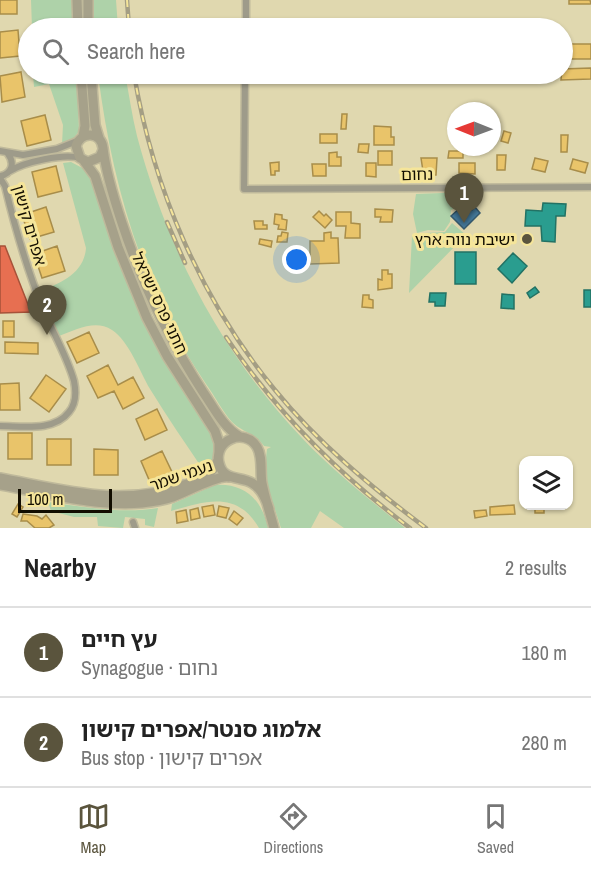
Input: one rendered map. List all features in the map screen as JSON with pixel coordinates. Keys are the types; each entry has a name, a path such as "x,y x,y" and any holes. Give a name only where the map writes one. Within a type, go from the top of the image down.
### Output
{"main road":[{"path":"77,0 78,18"},
{"path":"88,0 88,18"},
{"path":"82,84 85,126 76,151 82,159 96,160 103,150 95,125 92,84"},
{"path":"81,138 92,135 99,138"},
{"name":"חתני פרס ישראל","path":"103,150 104,161 126,234 157,313 177,350 220,418 231,431 240,437"},
{"name":"חתני פרס ישראל","path":"82,159 95,176 118,247 139,300 167,356 215,431 219,443 218,456"},
{"path":"269,509 266,500 256,486 250,482 229,477 224,472 218,456 221,447 229,439 240,437 256,445 259,451 262,484 269,509 274,528"},
{"name":"נעמי שמר","path":"0,478 93,494 142,496 168,491 201,479 215,468 218,456"},
{"path":"241,479 253,474 260,461"},
{"name":"נעמי שמר","path":"0,485 92,501 125,504 170,498 219,477 229,477"}],"street":[{"path":"246,0 246,18"},
{"name":"נחום","path":"245,84 244,189 591,187"},
{"path":"0,151 23,155 57,149 81,138"},
{"path":"8,154 12,160 10,171"},
{"path":"0,177 23,164 68,156 82,159"},
{"name":"אפרים קישון","path":"0,177 5,186 22,251 41,304 71,373 75,395 71,410 56,423 0,426"}],"green space":[{"path":"31,0 73,0 73,18 32,18"},
{"path":"93,0 116,0 117,18 94,18"},
{"path":"34,84 49,84 34,87"},
{"path":"49,84 77,84 79,131 74,138 62,144 63,125"},
{"path":"99,84 127,84 137,136 164,219 200,298 222,335 246,371 302,438 352,485 405,528 344,528 320,511 311,528 281,528 264,476 267,449 271,447 264,446 257,438 232,422 184,349 165,312 134,236 112,156"},
{"path":"71,162 88,171 92,177 107,227 135,301 177,380 212,433 214,454 211,463 204,471 156,399 124,341 112,330 99,325 92,325 59,336 39,292 70,276 81,265 84,257 86,248 63,163"},
{"path":"467,192 467,203 451,210 450,222 444,231 428,230 417,233 413,214 416,194"},
{"path":"452,223 466,235 409,293 412,236 445,232"},
{"path":"215,485 235,487 251,495 261,509 268,528 259,528 241,508 230,503 208,502 171,511 172,504"},
{"path":"48,502 117,510 158,508 154,527 145,525 145,519 125,517 123,528 98,526 97,517 74,517 51,511"}],"building: Homes":[{"path":"0,0 17,0 17,14 0,14"},
{"path":"569,0 590,0 591,4 569,4"},
{"path":"18,30 18,56 0,58 0,32"},
{"path":"573,44 591,44 591,59 573,59"},
{"path":"591,68 591,79 573,80 573,69"},
{"path":"18,73 18,84 23,84 25,97 2,102 0,76"},
{"path":"342,114 347,114 346,129 341,129"},
{"path":"45,115 51,140 27,146 21,121"},
{"path":"374,126 391,127 394,145 374,145"},
{"path":"504,131 511,133 508,143 501,141"},
{"path":"320,134 337,134 337,143 320,143"},
{"path":"561,135 568,135 567,152 561,152"},
{"path":"359,144 369,144 368,153 358,152"},
{"path":"378,151 392,151 392,165 378,165"},
{"path":"337,152 337,157 341,157 341,166 329,166 329,153"},
{"path":"506,155 505,170 497,170 497,156"},
{"path":"448,156 463,156 463,158 448,158"},
{"path":"421,158 437,158 436,175 426,175 427,171 423,171"},
{"path":"535,158 548,161 545,172 532,169"},
{"path":"573,159 588,163 585,173 570,169"},
{"path":"279,162 279,171 271,175 270,163"},
{"path":"366,163 376,163 376,177 366,176"},
{"path":"459,163 475,163 475,174 459,173"},
{"path":"312,164 326,164 326,176 313,176"},
{"path":"56,166 62,191 38,197 32,172"},
{"path":"46,207 54,232 30,239 22,215"},
{"path":"375,209 393,210 392,222 380,222 381,217 375,217"},
{"path":"319,211 332,220 325,228 313,217"},
{"path":"336,212 351,212 351,223 360,224 360,238 345,238 346,226 336,226"},
{"path":"275,214 282,215 282,219 287,220 286,230 278,229 279,225 274,224"},
{"path":"254,221 263,221 267,229 255,229"},
{"path":"282,232 288,233 287,242 277,242 278,236 281,236"},
{"path":"331,232 331,238 338,238 339,263 310,264 310,241 324,241 324,233"},
{"path":"260,239 272,241 271,247 259,244"},
{"path":"57,246 65,271 42,278 34,254"},
{"path":"382,270 388,270 388,274 392,274 392,288 378,290 378,279 382,280"},
{"path":"363,295 369,295 369,299 373,300 373,308 362,307"},
{"path":"3,321 14,321 14,337 3,337"},
{"path":"89,332 99,353 77,363 67,342"},
{"path":"5,342 38,343 38,354 5,353"},
{"path":"108,365 118,385 133,377 144,398 123,409 114,391 98,398 87,376"},
{"path":"46,375 66,389 49,412 30,398"},
{"path":"19,383 20,410 0,410 0,384"},
{"path":"157,409 167,430 145,440 136,419"},
{"path":"8,433 32,433 32,459 8,459"},
{"path":"47,439 71,439 71,465 47,465"},
{"path":"94,449 118,450 118,475 94,475"},
{"path":"162,451 172,472 150,482 141,461"},
{"path":"18,504 23,507 17,517 12,514"},
{"path":"213,505 215,515 204,517 202,507"},
{"path":"514,505 515,514 490,515 490,507"},
{"path":"219,506 229,508 226,518 217,516"},
{"path":"198,508 200,518 191,520 190,510"},
{"path":"186,510 188,521 177,523 176,512"},
{"path":"486,510 487,516 475,518 474,511"},
{"path":"535,510 544,510 544,513 535,513"},
{"path":"234,511 243,518 237,525 229,519"},
{"path":"23,514 42,519 46,515 54,525 49,528 35,528 27,521 21,521"}],"building: Shops":[{"path":"0,246 5,246 31,312 0,313"}],"building: Schools":[{"path":"543,203 566,204 565,216 556,216 555,242 542,241 541,226 525,226 526,210 542,211"},
{"path":"455,252 476,252 476,284 455,284"},
{"path":"513,253 527,266 512,283 498,269"},
{"path":"535,287 539,292 530,298 527,293"},
{"path":"584,290 591,290 591,307 584,307"},
{"path":"430,293 446,293 445,306 435,306 435,302 429,302"},
{"path":"502,294 514,295 514,309 501,308"}],"building: Public":[{"path":"469,207 472,210 475,207 480,213 464,229 451,216 460,208 465,212"}],"railway":[{"path":"127,0 128,18"},
{"path":"136,84 142,117 167,200 203,281 224,319 275,390 309,428 365,480 426,528"},
{"path":"167,222 185,263"},
{"path":"226,337 266,391 309,440 357,485 410,528"}],"place":[{"name":"עץ חיים","path":"464,223"},
{"name":"ישיבת נווה ארץ","path":"527,239"},
{"name":"אלמוג סנטר/אפרים קישון","path":"47,335"}]}
